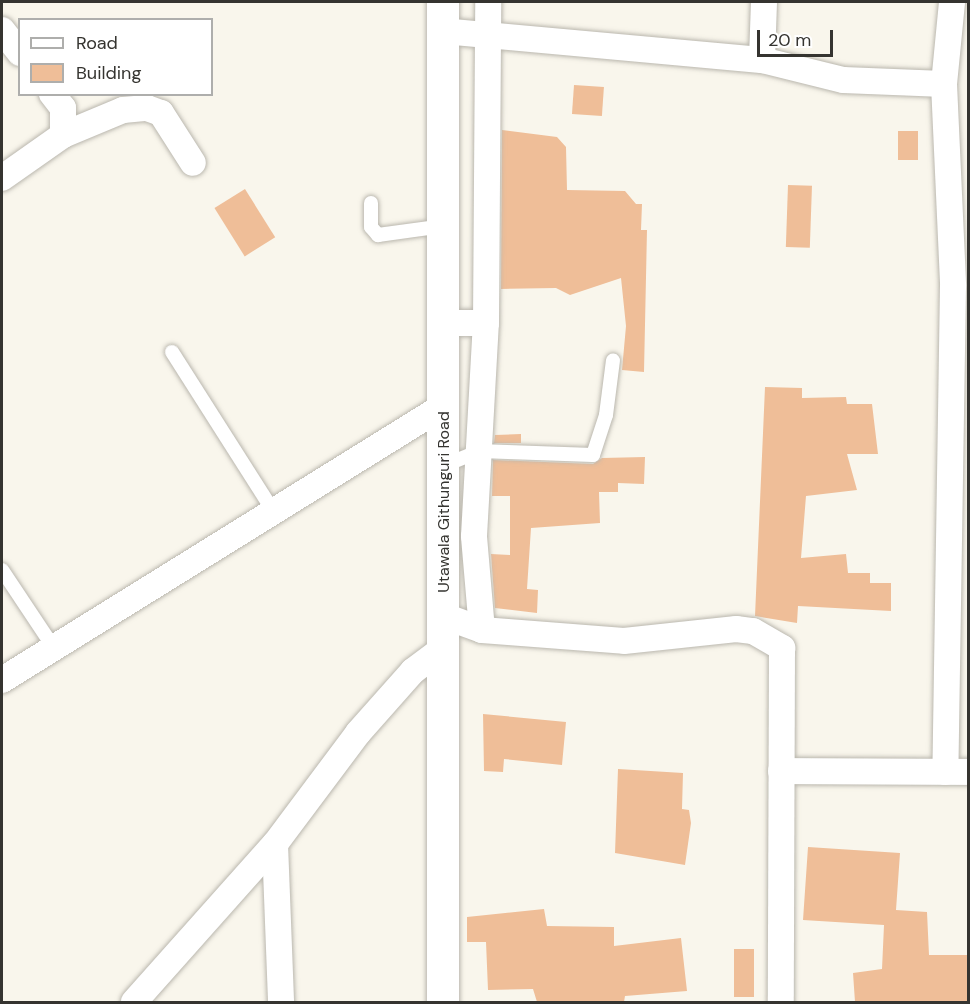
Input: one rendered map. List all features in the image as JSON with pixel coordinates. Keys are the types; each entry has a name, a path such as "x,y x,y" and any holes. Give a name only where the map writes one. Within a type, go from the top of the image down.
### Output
{"street":[{"path":"482,630 459,535 479,451 486,323 490,33 488,2"},
{"path":"762,60 764,2"},
{"path":"781,771 957,772 953,286 944,84 952,2"},
{"path":"443,16 490,33 762,60 843,81 944,84"},
{"name":"Utawala Githunguri Road","path":"443,16 445,465 459,535 444,616 443,1002"},
{"path":"2,30 18,50"},
{"path":"54,96 63,108 63,135"},
{"path":"2,178 63,135 123,110 147,108 161,113 193,163"},
{"path":"444,323 486,323"},
{"path":"2,680 445,405"},
{"path":"444,616 482,630 624,641 753,631 782,648 781,1002"},
{"path":"134,1002 275,844 358,733 413,670 444,648"},
{"path":"275,844 281,1002"}],"lane":[{"path":"371,203 371,227 378,235 444,226"},
{"path":"172,352 274,512"},
{"path":"445,465 479,451 593,455 606,415 613,360"},
{"path":"2,570 54,648"}],"building":[{"path":"574,85 604,87 602,116 572,114"},
{"path":"502,130 557,137 566,147 567,190 625,191 636,204 642,204 641,230 647,230 644,372 622,370 626,326 621,278 570,295 556,288 501,289"},
{"path":"898,131 918,131 918,160 898,160"},
{"path":"788,185 812,186 810,248 786,247"},
{"path":"245,189 275,237 245,256 214,208"},
{"path":"765,387 802,388 802,398 846,397 847,404 872,404 878,454 847,454 857,490 806,496 801,558 846,554 848,573 870,573 870,583 891,583 891,611 798,606 797,623 755,616"},
{"path":"521,434 521,443 494,443 495,435"},
{"path":"645,457 644,484 618,483 618,492 599,492 600,523 531,528 527,589 538,590 537,613 495,608 491,554 510,555 510,496 492,496 493,460 593,464 602,458"},
{"path":"483,714 566,722 562,765 504,759 503,772 484,771"},
{"path":"618,769 683,773 682,809 689,810 691,823 685,865 615,853"},
{"path":"808,847 900,853 896,910 927,912 929,955 969,955 969,1002 855,1002 853,973 882,969 884,925 803,920"},
{"path":"544,909 547,926 614,927 614,946 681,938 687,991 625,996 624,1002 537,1002 533,989 488,990 486,942 467,942 467,917"},
{"path":"734,949 754,949 754,997 734,997"}]}
